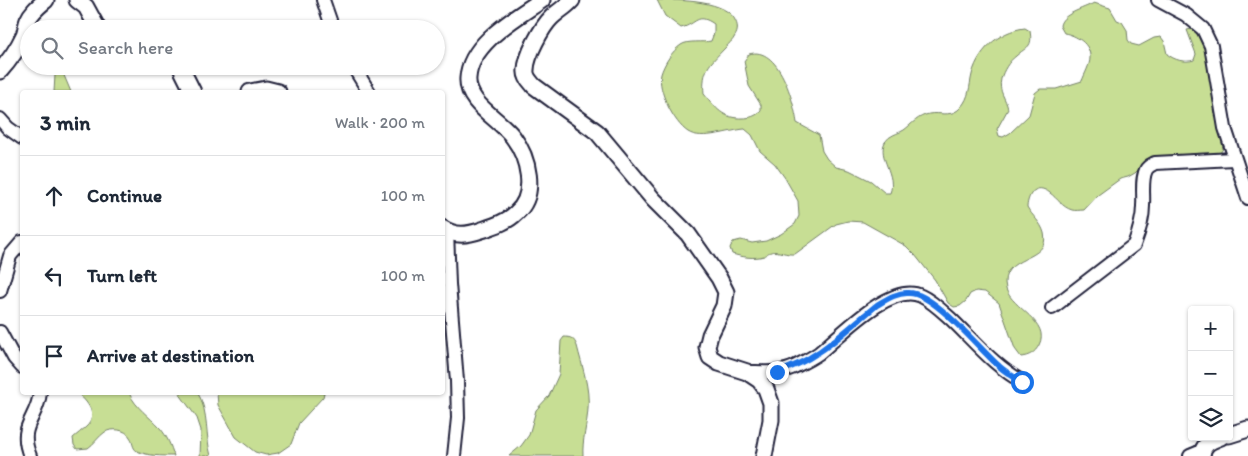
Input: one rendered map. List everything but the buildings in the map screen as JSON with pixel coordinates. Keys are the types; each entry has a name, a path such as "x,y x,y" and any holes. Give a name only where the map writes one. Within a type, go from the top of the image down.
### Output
{"main road":[{"path":"28,20 36,8 46,0"},
{"path":"77,0 86,7 93,20"},
{"path":"445,230 454,234 468,235 506,221 517,213 524,203 529,189 528,170 522,151 513,137 475,99 469,88 468,77 472,62 480,48 491,36 542,0"},
{"path":"572,0 550,19 543,28 530,55 526,70 527,78 534,86 597,132 653,199 688,234 719,278 726,292 724,306 710,335 707,347 710,357 724,366 747,372 759,380 766,389 771,404 771,420 764,456"},
{"path":"0,71 20,44"},
{"path":"184,75 192,90"},
{"path":"1233,434 1248,429"},
{"path":"1198,454 1206,443 1211,441"}],"street":[{"path":"323,0 330,20"},
{"path":"1158,0 1186,15 1203,29 1211,46 1225,128 1248,198"},
{"path":"359,75 368,90"},
{"path":"0,119 20,137"},
{"path":"1052,308 1134,245 1140,230 1144,178 1146,170 1150,165 1155,163 1234,159"},
{"path":"445,230 457,381 458,418 454,456"},
{"path":"0,291 10,256 20,244"},
{"path":"747,372 777,372 794,367 817,354 877,305 893,296 910,293 920,295 939,308 999,366 1022,382"},
{"path":"0,332 14,358 20,365"},
{"path":"30,456 25,435 39,395"}],"green space":[{"path":"657,0 690,1 714,5 724,9 736,22 737,31 734,38 711,63 704,79 704,94 720,112 730,117 748,118 761,111 761,105 749,86 744,61 749,54 760,54 769,58 777,66 783,77 797,123 819,135 822,151 827,159 836,167 849,170 871,181 885,193 890,193 891,180 883,154 885,142 922,116 951,113 958,110 968,96 978,60 997,38 1006,33 1025,28 1030,31 1031,41 1028,46 1013,58 1002,76 1001,91 1008,109 997,129 999,136 1003,137 1010,133 1029,115 1035,93 1040,89 1056,89 1082,81 1090,61 1088,48 1078,38 1064,33 1060,26 1061,22 1068,15 1094,3 1110,8 1117,20 1122,22 1127,30 1128,40 1131,44 1139,46 1154,38 1161,37 1167,54 1180,60 1194,60 1196,54 1187,30 1192,29 1204,46 1207,56 1213,101 1223,149 1219,154 1145,163 1135,173 1120,179 1098,195 1084,210 1068,209 1045,190 1037,189 1031,194 1027,207 1043,229 1044,243 1033,255 1009,270 1005,278 1006,289 1010,296 1040,329 1041,337 1036,350 1029,355 1021,357 1015,349 999,303 985,292 976,291 970,294 960,306 954,307 948,303 935,280 906,246 863,222 848,221 836,224 795,254 774,252 760,257 744,257 732,254 730,248 733,242 741,240 752,243 766,241 781,234 795,224 799,216 798,201 775,164 760,151 752,135 745,129 708,135 694,134 683,128 672,114 664,97 660,81 662,70 672,54 681,45 711,41 714,33 714,24 700,19 681,28 665,16"},
{"path":"55,75 64,75 70,90 54,90"},
{"path":"564,337 574,340 577,346 587,385 588,409 583,456 509,456 521,446 529,435 536,410 549,396 559,374 561,341"},
{"path":"79,395 130,395 139,408 162,431 174,456 141,453 134,448 128,434 115,430 105,432 88,448 77,449 73,438 90,422 92,413"},
{"path":"180,395 199,395 204,408 211,456 200,456 201,430 197,418"},
{"path":"217,395 324,395 299,423 291,444 278,453 266,455 255,452 236,437 218,405"}],"route":[{"path":"777,372 794,367 817,354 888,298 898,294 910,293 920,295 939,308 999,366 1022,382"}]}
